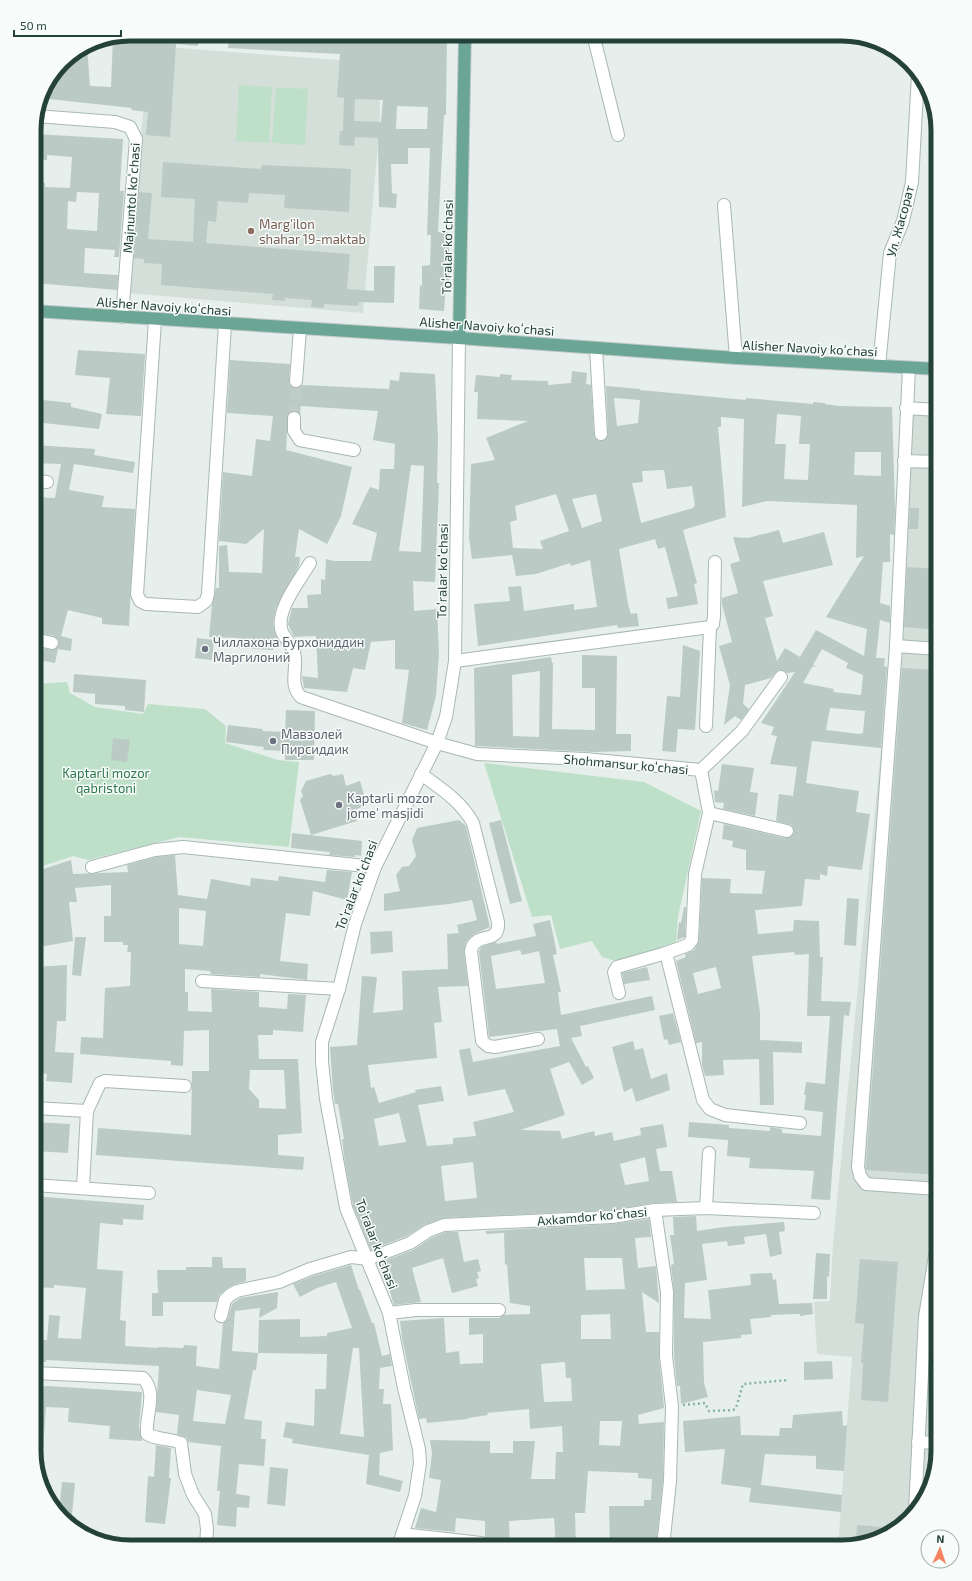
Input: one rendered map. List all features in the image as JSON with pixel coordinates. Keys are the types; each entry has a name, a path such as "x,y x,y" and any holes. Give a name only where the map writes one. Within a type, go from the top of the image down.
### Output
{"main road":[{"name":"Toʻralar koʻchasi","path":"459,338 465,41"},
{"name":"Alisher Navoiy koʻchasi","path":"41,311 155,320 459,338 736,358 931,369"}],"street":[{"path":"595,41 618,135"},
{"name":"Ул. Жасорат","path":"880,366 890,253 903,221 912,182 918,84"},
{"name":"Majnuntol koʻchasi","path":"42,116 115,122 130,128 136,139 122,317"},
{"path":"724,205 736,358"},
{"path":"155,320 137,594 140,601 146,604 176,606 198,607 206,601 208,594 226,324"},
{"path":"296,381 300,329"},
{"name":"Toʻralar koʻchasi","path":"400,1540 415,1496 419,1456 389,1313 346,1208 322,1062 322,1042 339,989 355,924 375,867 437,743 446,717 455,660 459,338"},
{"path":"596,348 601,434"},
{"path":"909,368 896,646 858,1167 860,1176 866,1184 931,1189"},
{"path":"906,408 931,410"},
{"path":"294,418 294,431 300,440 354,450"},
{"path":"904,461 931,462"},
{"path":"41,482 47,482"},
{"path":"706,726 710,627 713,624 714,616 715,562"},
{"name":"Shohmansur koʻchasi","path":"310,563 284,605 281,619 282,633 289,641 294,653 294,686 298,695 306,700 437,743 477,754 585,759 700,770 709,814 695,874 692,940 688,945 666,953"},
{"path":"455,660 710,627"},
{"path":"41,641 52,643"},
{"path":"896,646 931,648"},
{"path":"700,770 742,731 781,677"},
{"path":"421,774 452,797 467,811 473,823 498,922 498,931 494,935 476,940 471,951 482,1041 488,1046 495,1047 538,1039"},
{"path":"709,814 787,831"},
{"path":"92,867 155,850 183,847 375,867"},
{"path":"619,992 614,972 617,967 666,953 706,1106 726,1115 800,1123"},
{"path":"202,981 339,989"},
{"path":"83,1188 87,1111 97,1086 105,1081 185,1086"},
{"path":"41,1108 87,1111"},
{"path":"706,1208 709,1153"},
{"path":"41,1185 149,1193"},
{"path":"655,1210 706,1208 814,1213"},
{"name":"Axkamdor koʻchasi","path":"368,1259 410,1243 428,1231 444,1225 612,1217 655,1210 668,1292 666,1356 672,1406 670,1481 664,1540"},
{"path":"221,1316 225,1300 237,1291 279,1282 310,1269 351,1257 368,1259"},
{"path":"916,1500 925,1317 931,1280"},
{"path":"389,1313 416,1310 499,1310"},
{"path":"41,1373 143,1378 149,1384 151,1394 146,1434 152,1437 174,1440 181,1443 185,1474 193,1495 205,1514 208,1529 207,1540"},
{"path":"918,1442 931,1443"},
{"path":"402,1534 455,1540"}],"path":[{"path":"672,1406 704,1402 709,1411 733,1410 736,1408 743,1384 789,1380"}],"shaded area":[{"name":"Marg'ilon shahar 19-maktab","path":"151,46 379,63 380,122 363,313 127,293 137,168"},
{"path":"906,411 931,413 931,1451 928,1474 924,1485 913,1505 901,1518 881,1531 871,1535 854,1539 839,1540 852,1357 817,1354 814,1302 830,1301 833,1243 890,656"}],"green space":[{"path":"239,85 272,87 269,143 236,141"},
{"path":"276,87 308,89 305,145 272,143"},
{"name":"Kaptarli mozor qabristoni","path":"67,682 70,693 95,707 143,714 148,704 205,709 226,726 225,743 278,760 299,762 289,847 179,837 88,860 73,856 41,867 41,684"},
{"path":"484,763 644,782 701,811 678,917 676,942 619,962 602,957 592,941 560,949 551,915 532,917"}],"building":[{"path":"124,41 198,41 198,46 176,44 170,137 146,135 148,112 131,110 132,108 47,99 63,71 71,63 87,52 90,86 111,87 113,43"},
{"path":"228,41 447,41 446,115 444,115 438,232 449,232 449,284 446,284 444,311 419,309 420,285 422,286 422,266 430,265 431,235 427,235 430,148 408,148 408,164 391,164 392,193 397,194 396,208 379,207 378,138 355,137 354,146 339,145 340,131 343,131 344,98 337,97 340,54 228,48","holes":["355,99 383,100 381,122 354,121","397,106 428,107 427,129 396,129"]},
{"path":"41,134 123,139 120,191 124,191 119,257 114,257 115,250 85,248 84,273 118,275 117,290 41,284 41,183 45,183 45,187 70,188 72,157 47,155 47,160 41,160","holes":["77,192 99,193 97,231 67,229 68,201 76,202"]},
{"path":"163,162 261,169 262,165 351,169 349,212 284,208 285,195 249,193 248,203 218,201 216,222 208,221 206,243 350,254 347,289 374,291 374,266 395,266 394,303 359,302 358,306 324,304 324,308 311,307 312,300 285,298 285,301 272,300 273,294 161,285 162,264 144,263 144,259 134,258 139,192 152,193 148,239 193,242 195,199 161,197"},
{"path":"78,350 145,354 141,416 106,414 110,378 75,375"},
{"path":"230,360 290,364 289,384 296,388 302,385 389,389 390,380 399,381 400,372 435,374 438,437 437,483 439,483 435,582 413,581 414,611 437,609 439,653 436,696 427,730 402,723 409,670 395,669 395,640 371,642 365,670 353,668 347,692 304,688 302,676 318,678 316,636 294,637 288,624 292,608 308,608 307,595 321,594 321,579 325,580 326,559 334,561 371,561 377,533 352,524 370,487 379,490 380,469 394,469 395,444 373,440 378,411 300,406 299,413 294,411 288,414 286,450 352,467 341,516 327,544 299,529 295,557 300,557 299,566 276,608 273,623 277,638 274,638 273,650 237,648 238,638 209,637 212,605 216,588 219,588 219,546 227,545 229,572 262,573 264,529 246,544 219,541 223,472 252,476 256,439 270,441 273,416 227,413","holes":["411,465 424,466 421,552 399,551"]},
{"path":"572,371 587,373 586,384 591,385 594,434 595,438 601,441 605,440 608,434 606,386 746,400 746,398 813,404 813,402 825,403 838,406 892,407 895,508 894,535 890,534 890,562 883,562 880,603 890,606 890,623 880,620 876,658 885,658 884,666 887,667 881,748 812,741 806,783 859,791 856,812 870,814 862,870 828,866 827,876 820,874 820,880 805,879 802,906 755,910 758,934 793,931 794,920 819,921 820,957 823,957 821,1001 851,1002 849,1016 844,1015 830,1200 811,1199 814,1171 749,1168 750,1158 727,1156 728,1140 688,1137 689,1122 729,1125 729,1128 770,1131 770,1127 782,1129 782,1133 821,1136 823,1112 804,1110 806,1095 804,1095 806,1082 825,1084 830,1016 807,1016 809,954 795,955 794,952 752,956 760,1013 760,1040 802,1042 802,1053 773,1052 774,1105 760,1105 759,1059 723,1060 724,1075 705,1076 702,1065 702,1042 696,1043 676,961 686,957 685,954 694,950 699,941 702,878 731,879 730,893 762,894 765,871 746,870 746,850 732,847 733,841 722,839 724,824 785,838 792,836 794,832 792,825 776,821 779,794 793,796 797,767 770,764 777,736 771,735 774,727 761,723 795,672 788,673 778,670 771,678 745,685 743,704 749,709 741,720 735,716 724,725 730,685 719,646 732,642 722,604 722,598 738,593 730,564 740,561 733,537 748,538 779,530 783,543 824,532 833,565 763,581 773,616 765,618 777,661 785,648 800,657 816,630 864,656 867,629 826,617 864,556 856,558 857,505 767,501 742,507 744,419 721,417 721,427 718,427 726,517 683,530 697,583 694,584 698,604 668,609 666,598 678,596 665,547 658,549 655,539 619,549 628,604 631,614 637,613 639,626 618,628 617,625 478,646 474,604 510,601 508,587 521,586 524,611 574,604 574,610 597,607 590,560 571,566 570,563 536,574 516,576 512,555 472,559 469,538 471,464 495,460 486,438 528,421 477,419 478,392 474,392 476,375 500,377 500,374 512,375 511,380 548,381 548,385 571,383","holes":["614,398 640,400 638,423 617,426","777,414 801,416 799,444 810,444 808,480 784,479 786,444 775,444","855,452 881,452 881,476 854,475","664,470 667,489 692,486 695,506 693,508 641,523 632,483 643,482 642,471","556,494 569,531 540,541 543,549 513,548 510,522 517,520 515,506","596,494 602,521 582,528 572,499","822,649 848,663 846,668 863,675 861,695 833,692 834,689 803,683 812,667 816,666 813,665","830,708 865,711 863,733 859,734 826,730","716,967 721,988 698,994 693,973"]},
{"path":"41,400 71,403 71,407 102,414 99,429 41,423"},
{"path":"41,445 95,449 94,455 135,462 133,473 74,464 69,490 104,496 102,507 135,509 129,626 102,624 102,618 68,610 61,636 72,639 71,651 58,649 55,663 41,660 41,648 54,650 59,644 59,640 54,636 41,633 41,497 55,498 61,464 41,463"},
{"path":"910,508 919,508 918,529 909,529"},
{"path":"907,567 931,569 931,629 904,627"},
{"name":"Чиллахона Бурхониддин Маргилоний","path":"197,638 214,640 212,660 195,658"},
{"path":"683,645 700,651 695,730 678,729 676,752 662,751 667,696 680,697"},
{"path":"582,655 617,656 616,734 631,734 631,751 593,752 475,746 474,668 551,657 553,663 552,729 595,730 595,688 582,688","holes":["540,671 539,737 513,736 512,675"]},
{"path":"902,668 931,670 931,1175 866,1170"},
{"path":"74,674 146,680 144,712 125,710 125,706 95,704 95,694 73,692"},
{"path":"286,710 315,711 314,760 285,760 285,751 263,750 264,747 226,742 228,725 263,729 262,731 285,732"},
{"path":"113,738 130,740 127,762 111,760"},
{"path":"722,764 754,768 750,792 758,793 755,816 723,809 724,803 715,802 714,790 718,791"},
{"path":"330,774 334,776 343,774 346,786 360,781 367,805 354,810 357,821 311,835 300,800 303,796 301,791 306,781"},
{"path":"459,820 466,826 490,927 474,934 466,942 464,952 468,986 438,987 442,1022 434,1023 437,1058 368,1065 371,1088 374,1087 379,1103 416,1092 415,1090 441,1086 444,1101 418,1105 427,1146 453,1144 453,1138 476,1136 473,1122 514,1112 505,1089 468,1096 459,1050 470,1048 473,1062 560,1046 557,1029 489,1037 479,952 481,947 496,942 497,944 536,936 533,924 550,920 557,954 553,955 561,992 558,992 561,1015 652,996 655,1010 580,1026 582,1036 571,1038 586,1067 588,1066 594,1078 582,1085 569,1062 550,1069 565,1115 520,1130 560,1131 562,1139 594,1131 595,1136 612,1132 614,1141 641,1135 640,1128 663,1124 667,1147 656,1149 660,1171 672,1171 677,1202 654,1203 611,1210 443,1218 424,1225 407,1236 371,1250 353,1206 345,1163 342,1139 344,1139 338,1104 335,1104 333,1091 330,1047 357,1045 362,976 377,977 373,1013 403,1010 402,971 448,969 447,934 459,933 457,925 477,920 472,900 384,911 384,894 400,891 396,875 402,867 409,866 416,856 412,840 417,828","holes":["520,950 522,955 539,951 545,983 496,989 491,956","399,1113 406,1142 379,1146 374,1119","645,1157 649,1181 625,1185 620,1164","473,1162 477,1198 445,1201 441,1166"]},
{"path":"501,820 522,901 510,904 489,823"},
{"path":"292,833 362,841 361,856 329,855 330,852 291,848"},
{"path":"175,855 178,895 207,899 211,879 250,886 251,878 278,881 279,876 325,882 327,870 352,872 347,900 313,891 310,916 286,913 280,961 308,964 307,980 260,974 260,977 211,974 210,971 185,969 185,992 188,992 188,1011 212,1012 211,989 259,992 259,1007 287,1009 288,994 306,995 303,1032 273,1030 273,1035 258,1035 259,1059 298,1059 302,1133 278,1135 278,1155 304,1157 303,1170 96,1155 98,1128 191,1135 192,1071 209,1071 209,1030 184,1031 183,1066 171,1065 171,1061 80,1054 81,1037 103,1038 105,988 130,986 131,952 127,952 128,945 123,945 123,942 104,942 104,916 111,916 111,885 75,888 77,902 69,902 73,941 41,947 41,870 71,860 73,874 128,872 127,865 156,857","holes":["179,908 206,911 203,946 179,944","250,1070 284,1070 286,1109 259,1108 259,1100 249,1089"]},
{"path":"847,898 859,899 856,946 844,945"},
{"path":"684,907 686,907 685,937 677,940 679,922 681,923"},
{"path":"392,931 393,952 371,954 370,932"},
{"path":"75,937 86,937 81,976 72,975"},
{"path":"67,965 66,1021 57,1021 55,1052 74,1053 72,1083 46,1081 47,1074 41,1073 41,967"},
{"path":"647,967 650,980 624,984 622,973"},
{"path":"673,1013 681,1042 669,1045 667,1039 664,1040 659,1016"},
{"path":"633,1041 635,1050 643,1048 651,1079 667,1073 670,1090 636,1102 632,1088 624,1092 612,1047"},
{"path":"41,1122 70,1124 68,1153 41,1151"},
{"path":"41,1197 144,1205 143,1220 123,1219 123,1225 100,1223 97,1269 123,1271 120,1320 126,1321 125,1346 183,1348 184,1345 197,1346 196,1366 219,1369 223,1323 228,1318 232,1304 240,1298 278,1292 277,1308 259,1318 260,1308 235,1311 232,1351 258,1353 256,1370 253,1370 244,1419 262,1421 261,1439 266,1439 264,1466 239,1464 236,1494 250,1496 249,1508 237,1507 236,1527 217,1525 220,1491 217,1491 221,1446 188,1442 187,1438 177,1434 179,1415 156,1412 159,1366 46,1360 46,1362 41,1362 41,1340 47,1340 49,1315 60,1316 58,1338 81,1339 86,1288 54,1285 54,1288 41,1287","holes":["197,1390 231,1395 225,1424 193,1421"]},
{"path":"696,1216 697,1231 724,1227 784,1222 785,1231 779,1232 782,1254 770,1257 766,1234 744,1237 745,1244 728,1246 727,1241 702,1244 707,1280 685,1283 684,1318 711,1319 708,1290 751,1285 750,1274 772,1273 773,1280 776,1279 779,1304 812,1303 813,1314 800,1316 800,1314 771,1315 771,1317 750,1319 752,1334 741,1335 741,1338 703,1342 704,1383 708,1397 681,1404 680,1386 677,1386 674,1356 674,1292 671,1265 674,1264 670,1235 674,1235 673,1217"},
{"path":"649,1219 651,1237 635,1238 638,1268 656,1266 659,1303 642,1292 646,1332 659,1332 659,1357 664,1408 638,1415 639,1424 664,1422 663,1480 657,1540 610,1540 609,1506 644,1506 644,1500 651,1500 652,1479 638,1478 638,1473 588,1471 585,1513 575,1513 576,1540 556,1540 554,1518 509,1521 510,1540 486,1540 485,1537 485,1521 456,1518 455,1532 415,1528 421,1508 436,1512 441,1480 429,1478 432,1453 430,1440 490,1441 490,1453 513,1453 513,1441 535,1441 531,1479 555,1479 556,1452 563,1452 562,1426 530,1429 529,1409 487,1413 488,1415 468,1419 427,1423 426,1418 419,1419 402,1338 400,1321 444,1318 446,1353 459,1351 460,1364 483,1363 483,1334 469,1335 469,1318 499,1318 504,1315 530,1314 530,1306 510,1303 507,1264 505,1265 504,1233 486,1234 486,1231 612,1224","holes":["584,1258 622,1258 625,1289 586,1290","610,1314 611,1339 581,1339 581,1315","565,1362 566,1378 571,1378 572,1401 544,1402 541,1364","600,1421 622,1421 620,1446 599,1445"]},
{"path":"446,1232 458,1232 464,1262 478,1259 481,1271 477,1272 479,1278 476,1279 478,1286 452,1293 443,1258 412,1268 421,1302 394,1305 381,1262 413,1250 431,1238"},
{"path":"816,1253 830,1254 829,1277 827,1276 827,1299 813,1299"},
{"path":"212,1257 222,1257 223,1268 246,1268 246,1281 235,1284 226,1289 219,1295 217,1302 163,1302 163,1316 152,1316 152,1293 158,1293 157,1270 186,1270 186,1267 212,1267"},
{"path":"860,1259 898,1262 888,1402 861,1400 863,1363 861,1363 864,1324 855,1323"},
{"path":"351,1265 372,1323 374,1323 382,1356 390,1354 392,1366 380,1368 379,1389 384,1389 383,1404 391,1404 393,1450 380,1453 379,1475 403,1481 400,1492 366,1484 369,1455 292,1443 293,1439 283,1437 286,1422 314,1426 315,1389 326,1389 327,1354 258,1353 259,1320 300,1319 300,1337 327,1336 327,1333 352,1328 336,1282 317,1288 300,1297 293,1284 313,1276","holes":["353,1348 359,1348 364,1437 340,1434"]},
{"path":"832,1361 833,1379 804,1380 804,1362"},
{"path":"41,1386 142,1392 139,1427 142,1441 109,1439 110,1426 68,1422 69,1408 46,1407 43,1449 41,1449"},
{"path":"842,1411 843,1426 847,1425 844,1471 816,1469 816,1456 765,1454 761,1485 842,1495 841,1512 749,1502 751,1488 721,1484 725,1449 685,1452 683,1421 740,1416 741,1435 779,1436 780,1428 792,1428 793,1415"},
{"path":"156,1445 171,1448 169,1478 171,1478 165,1524 145,1522 148,1476 154,1477"},
{"path":"270,1467 288,1469 285,1506 267,1504"},
{"path":"62,1482 75,1483 72,1518 60,1505"},
{"path":"857,1525 881,1527 881,1531 856,1539"}],"tunnel":[{"path":"294,418 296,381"}],"place":[{"name":"Marg'ilon shahar 19-maktab","path":"251,231"},
{"name":"Чиллахона Бурхониддин Маргилоний","path":"205,649"},
{"name":"Мавзолей Пирсиддик","path":"273,741"},
{"name":"Kaptarli mozor jome' masjidi","path":"339,805"}]}
